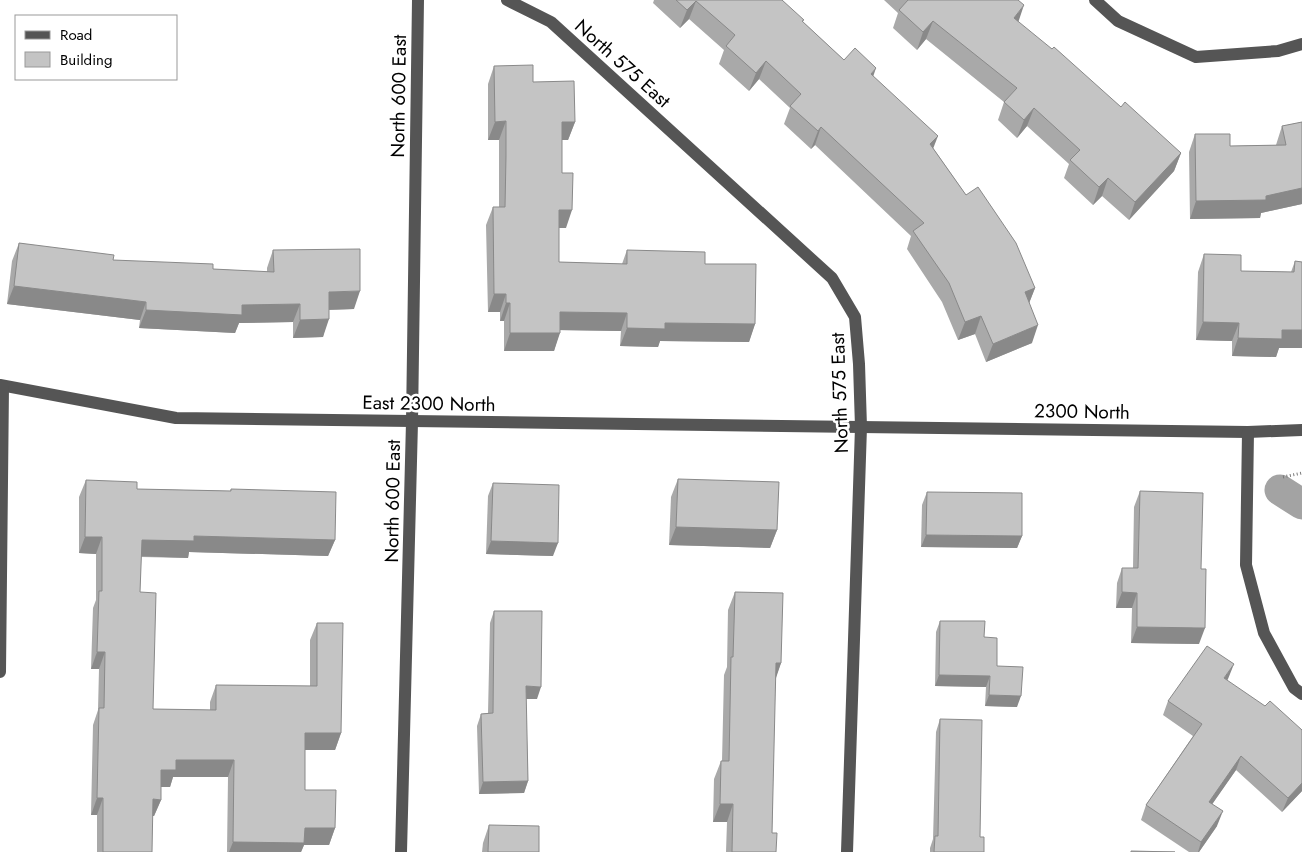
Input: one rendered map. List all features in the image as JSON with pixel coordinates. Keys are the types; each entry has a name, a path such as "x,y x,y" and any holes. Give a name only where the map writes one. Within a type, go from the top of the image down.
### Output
{"street":[{"name":"North 600 East","path":"401,852 412,422 418,0"},
{"name":"North 575 East","path":"506,0 551,22 832,278 855,317 861,427 846,852"},
{"path":"1095,0 1118,21 1196,57 1278,51 1302,44"},
{"name":"East 2300 North","path":"2,385 176,418 861,427"},
{"path":"0,672 2,385"},
{"name":"2300 North","path":"861,427 1248,432 1302,430"},
{"path":"1248,432 1246,565 1264,633 1294,688 1302,694"}],"path":[{"path":"1283,477 1302,473"}],"building":[{"path":"676,0 782,0 844,60 855,48 876,68 871,74 938,136 930,144 966,195 978,187 1016,243 1035,288 1025,292 1038,325 993,344 981,316 965,322 949,283 913,231 924,223 821,127 818,131 790,106 801,94 766,61 756,73 726,46 735,35 696,1 687,10"},
{"path":"908,0 1018,0 1024,5 1014,18 1052,49 1054,47 1121,107 1125,102 1181,153 1135,202 1108,178 1099,187 1070,160 1080,150 1034,108 1024,120 1004,102 1017,88 933,21 923,32 899,10"},
{"path":"533,65 533,82 574,81 575,122 562,122 562,173 573,173 572,210 559,210 559,262 627,264 627,250 705,252 705,264 756,264 755,324 665,323 665,329 627,328 627,313 560,312 560,333 510,333 510,303 506,303 506,294 494,294 493,207 505,207 506,121 495,122 494,66"},
{"path":"1302,122 1302,188 1266,196 1266,200 1196,201 1195,134 1230,134 1230,146 1286,145 1282,126"},
{"path":"19,243 114,255 113,260 213,264 213,269 274,272 273,250 360,249 360,291 329,292 329,319 300,320 300,304 242,305 242,315 146,310 146,302 14,286"},
{"path":"1204,254 1241,255 1241,271 1294,272 1295,261 1302,262 1302,330 1282,330 1282,339 1238,338 1239,323 1203,322"},
{"path":"678,479 779,482 777,530 676,527"},
{"path":"86,480 137,482 137,489 336,492 335,540 194,536 194,541 142,540 140,592 156,593 153,709 216,710 216,685 317,686 317,623 343,623 341,733 305,733 305,790 336,790 335,828 305,828 304,843 233,842 234,760 176,760 176,770 161,770 161,800 153,799 152,852 103,852 103,798 97,798 99,708 104,708 105,652 97,652 99,591 102,591 102,537 85,537"},
{"path":"493,483 559,485 558,543 491,541"},
{"path":"1140,491 1203,493 1201,569 1206,569 1205,628 1137,627 1137,593 1122,592 1122,568 1138,568"},
{"path":"927,492 1022,493 1022,536 926,535"},
{"path":"735,592 783,593 781,663 776,663 772,833 777,833 776,852 732,852 733,804 720,804 721,761 729,761 731,657 733,657"},
{"path":"494,611 542,611 541,687 526,686 528,781 483,782 481,714 493,713"},
{"path":"940,621 985,621 984,637 997,638 997,666 1023,667 1021,696 989,695 990,676 939,675"},
{"path":"1207,646 1234,664 1224,678 1265,706 1270,701 1302,730 1302,783 1288,798 1241,756 1209,802 1223,811 1201,842 1146,805 1202,724 1168,701"},
{"path":"940,719 982,720 980,837 984,837 984,852 934,852 935,836 938,836"},
{"path":"489,825 539,826 539,852 488,852"},
{"path":"1131,851 1175,852 1131,852"}],"waterway":[{"path":"1280,490 1302,504"}]}
